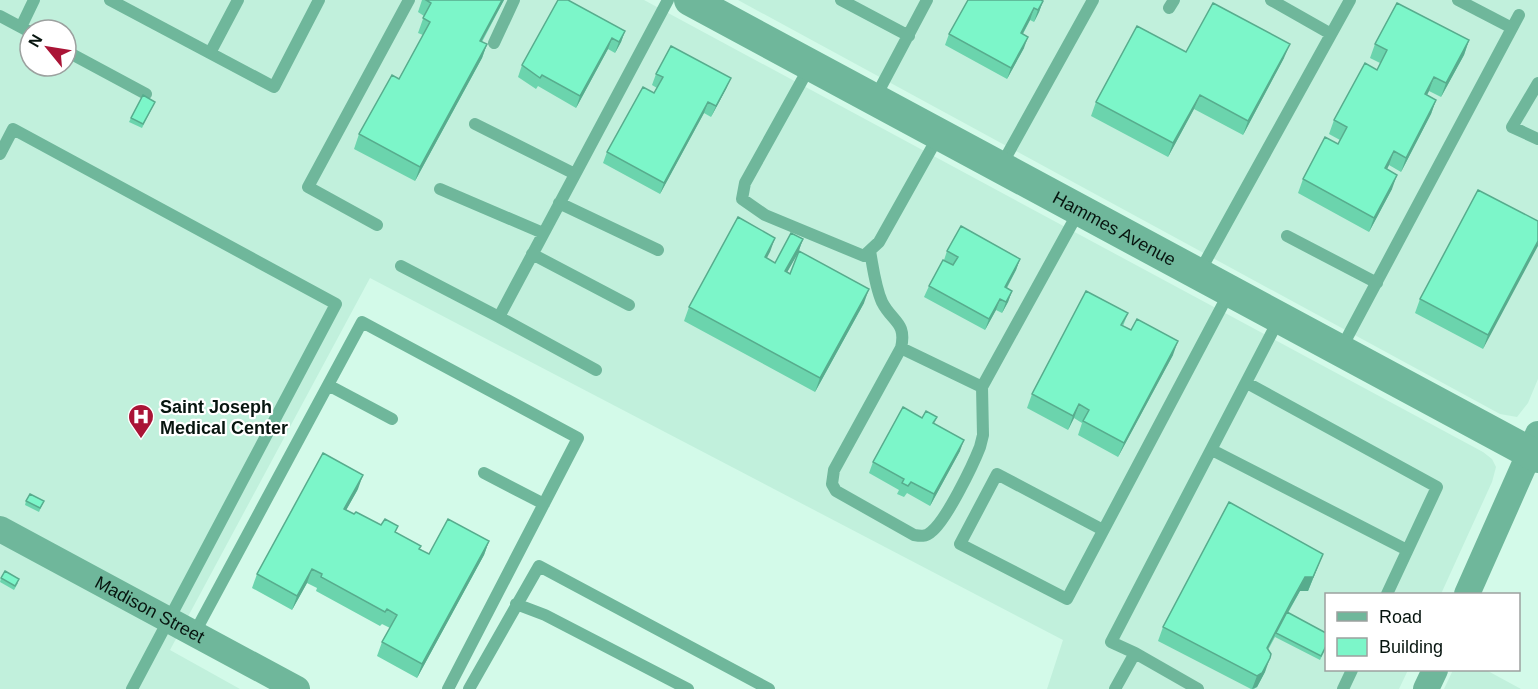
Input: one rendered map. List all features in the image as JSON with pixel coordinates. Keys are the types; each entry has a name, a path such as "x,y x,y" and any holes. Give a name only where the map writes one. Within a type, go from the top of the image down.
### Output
{"street":[{"name":"Hammes Avenue","path":"690,0 1340,350 1535,448"},
{"path":"1467,593 1535,448"},
{"name":"Madison Street","path":"0,529 297,689"}],"lane":[{"path":"29,18 34,0"},
{"path":"110,0 274,87 319,0"},
{"path":"210,53 238,0"},
{"path":"377,225 308,187 409,0"},
{"path":"494,43 514,0"},
{"path":"499,317 668,0"},
{"path":"841,0 909,36"},
{"path":"874,99 927,0"},
{"path":"1001,167 1094,0"},
{"path":"1271,0 1331,34"},
{"path":"1198,274 1350,0"},
{"path":"1458,0 1512,28"},
{"path":"1340,350 1519,15"},
{"path":"0,16 18,26"},
{"path":"78,57 146,94"},
{"path":"811,65 745,183 742,199 765,215 864,256 879,242 939,134"},
{"path":"1538,83 1512,127 1538,139"},
{"path":"475,124 575,174"},
{"path":"0,154 13,129 336,304 132,689"},
{"path":"440,189 543,233"},
{"path":"560,203 658,250"},
{"path":"870,250 883,304 903,330 902,348 840,457 834,470 832,484 846,498 914,535 922,536 935,528 975,461 983,435 982,387 1079,210"},
{"path":"1287,236 1377,283"},
{"path":"532,254 629,305"},
{"path":"401,266 596,370"},
{"path":"1103,530 997,474 960,544 1067,599 1230,291"},
{"path":"1198,689 1112,642 1280,318"},
{"path":"194,634 362,322 578,438 448,689"},
{"path":"902,348 982,387"},
{"path":"1247,383 1437,487 1387,593"},
{"path":"328,385 392,419"},
{"path":"1212,450 1407,550"},
{"path":"484,473 544,504"},
{"path":"470,689 539,566 747,684 769,689"},
{"path":"516,604 545,615 688,689"},
{"path":"1115,689 1135,653"},
{"path":"1342,689 1351,671"}],"shaded area":[{"path":"0,0 644,0 1483,452 1492,459 1496,467 1492,482 1441,593 1325,593 1325,671 1408,671 1399,689 1047,689 1063,640 370,278 170,650 240,689 0,689"},
{"path":"738,0 1538,0 1538,379 1528,403 1517,417 1500,414"},
{"path":"1453,671 1488,671 1521,689 1444,689"}],"building":[{"path":"426,0 502,0 480,41 487,44 420,167 359,134 392,75 399,79 430,22 423,18 431,3"},
{"path":"558,0 568,0 625,31 619,42 612,38 580,96 542,75 540,78 522,65"},
{"path":"968,0 1043,1 1038,10 1034,8 1021,33 1028,37 1011,68 949,34"},
{"path":"1213,3 1290,44 1248,121 1200,95 1173,143 1096,102 1137,26 1186,52"},
{"path":"1397,3 1469,40 1446,83 1434,77 1425,94 1436,100 1406,158 1394,151 1385,168 1397,175 1374,218 1303,179 1325,137 1338,144 1347,127 1334,120 1365,63 1377,70 1387,50 1375,44"},
{"path":"671,46 731,78 716,106 708,102 664,183 607,152 643,87 654,93 663,77 656,74"},
{"path":"143,95 155,102 143,124 131,118"},
{"path":"1478,190 1538,221 1538,241 1488,335 1420,299"},
{"path":"738,217 775,238 765,257 775,263 791,233 803,239 785,271 790,274 799,251 869,289 820,378 689,307"},
{"path":"961,226 1020,259 1005,287 1012,291 1006,302 1000,299 989,319 929,286 943,260 953,265 958,257 947,251"},
{"path":"1086,291 1128,313 1121,325 1131,330 1137,319 1178,341 1124,443 1083,421 1089,410 1079,404 1073,416 1032,394"},
{"path":"903,407 922,418 926,411 937,417 933,423 964,440 934,494 911,482 908,486 902,483 904,479 873,462"},
{"path":"323,453 363,475 344,509 354,514 356,512 381,525 385,519 398,526 395,532 421,546 419,549 429,554 448,519 489,541 422,664 382,642 397,615 387,609 385,612 321,577 322,574 312,569 297,596 257,574"},
{"path":"30,494 44,501 40,508 26,501"},
{"path":"1229,502 1323,554 1313,577 1305,577 1291,602 1267,648 1271,654 1270,658 1262,673 1257,676 1163,627"},
{"path":"5,571 19,579 15,586 1,578"},
{"path":"1287,612 1325,632 1325,648 1321,656 1276,633"}],"place":[{"name":"Saint Joseph Medical Center","path":"141,440"}]}
